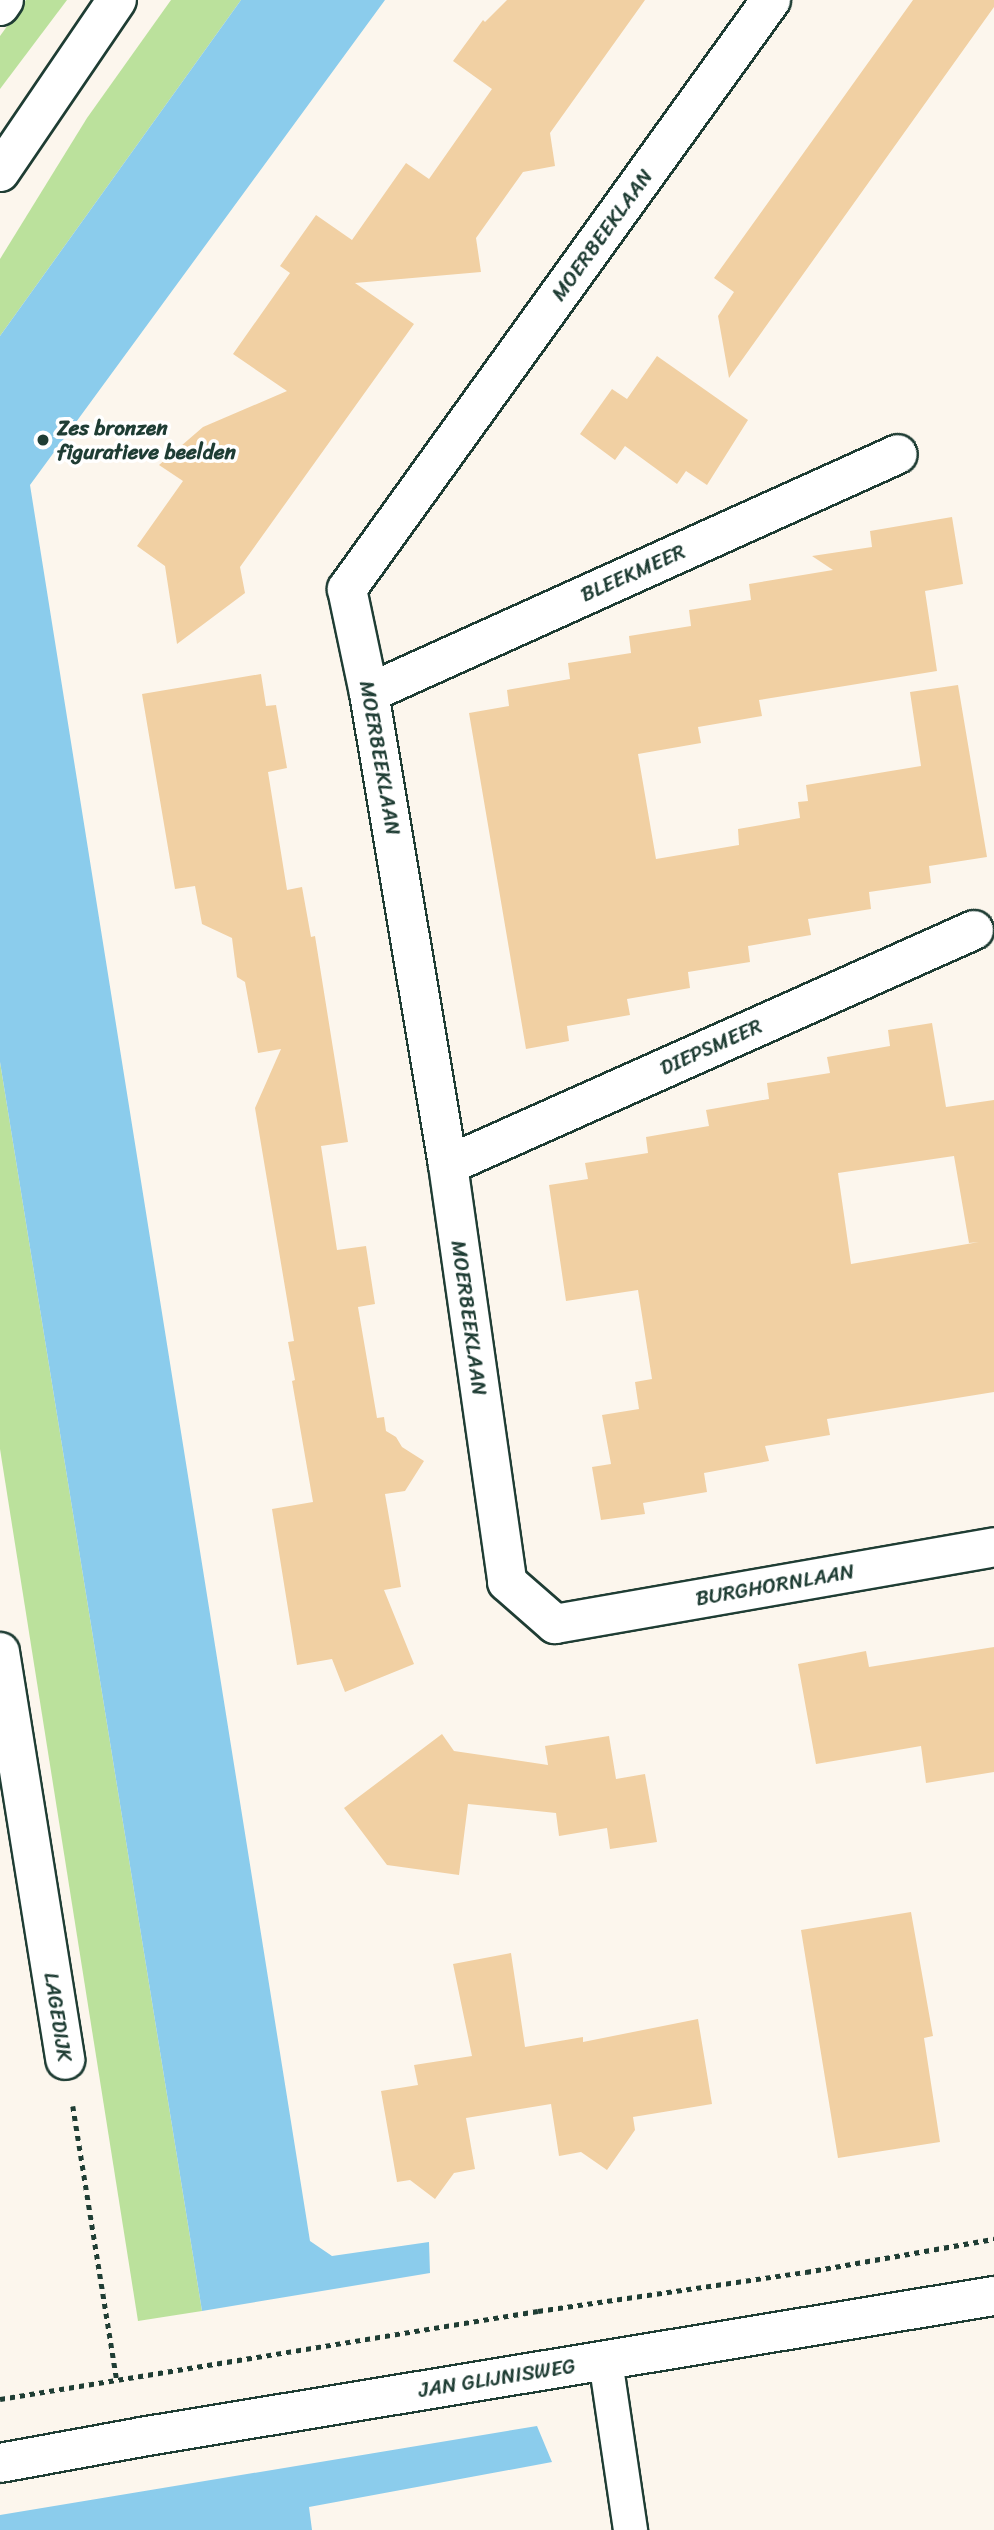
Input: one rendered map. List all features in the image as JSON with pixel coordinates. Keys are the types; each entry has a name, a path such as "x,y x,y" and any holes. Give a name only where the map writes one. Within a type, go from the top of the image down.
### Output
{"street":[{"path":"0,6 4,0"},
{"path":"0,172 117,0"},
{"name":"MOERBEEKLAAN","path":"555,1624 507,1582 447,1165 369,693 347,589 771,0"},
{"name":"BLEEKMEER","path":"369,693 898,454"},
{"name":"DIEPSMEER","path":"447,1165 974,930"},
{"name":"BURGHORNLAAN","path":"555,1624 994,1547"},
{"name":"LAGEDIJK","path":"0,1652 65,2060"},
{"name":"JAN GLIJNISWEG","path":"0,2463 994,2296"}],"lane":[{"path":"605,2360 630,2530"}],"path":[{"name":"LAGEDIJK","path":"65,2060 117,2382"},
{"path":"0,2399 994,2239"}],"green space":[{"path":"26,0 67,0 0,89 0,36"},
{"path":"171,0 241,0 0,336 0,259 87,118"},
{"path":"0,1062 202,2311 138,2321 0,1449"}],"water":[{"path":"241,0 385,0 30,485 310,2241 332,2256 429,2242 430,2273 202,2311 0,1062 0,336"},
{"path":"537,2426 552,2462 309,2507 312,2530 0,2530 0,2515"}],"building":[{"path":"507,0 645,0 550,133 555,166 523,172 476,238 481,272 355,283 414,324 240,567 245,593 177,644 165,566 137,546 183,481 159,465 203,427 287,391 233,354 290,273 280,266 316,215 352,240 406,163 429,179 492,89 453,61 483,20 485,22"},
{"path":"913,0 994,0 994,7 729,378 718,316 734,292 714,278"},
{"path":"657,356 748,420 707,485 686,471 677,484 625,446 615,460 580,434 612,389 627,399"},
{"path":"952,517 963,584 925,591 937,671 759,700 762,716 698,727 701,743 638,754 656,859 739,845 738,829 800,818 798,802 808,801 806,785 921,766 910,692 958,685 987,857 929,866 931,883 869,892 871,909 808,919 811,935 748,946 750,962 688,972 690,988 627,999 630,1015 567,1026 569,1041 526,1049 469,713 509,706 507,690 570,679 568,663 631,653 629,636 691,626 689,610 751,600 749,584 833,570 812,556 872,547 870,531"},
{"path":"261,674 266,706 276,705 287,768 268,772 287,890 302,887 311,937 315,936 348,1142 321,1146 337,1250 366,1246 375,1304 358,1307 377,1418 384,1417 386,1431 396,1437 402,1447 424,1461 405,1491 385,1494 401,1587 384,1590 414,1664 345,1692 332,1659 297,1665 272,1509 313,1502 292,1381 295,1380 288,1342 294,1341 255,1108 281,1049 258,1053 245,982 237,977 232,938 202,924 195,886 175,889 142,694"},
{"path":"932,1023 946,1107 994,1100 994,1392 827,1419 830,1435 765,1446 769,1461 704,1473 707,1492 643,1503 645,1514 601,1520 592,1467 611,1464 602,1415 639,1409 635,1382 652,1379 638,1290 566,1301 549,1185 588,1179 585,1163 648,1153 646,1137 709,1126 706,1110 769,1099 767,1083 830,1073 827,1057 890,1046 888,1030","holes":["954,1156 969,1243 979,1242 851,1264 838,1173"]},
{"path":"994,1647 994,1772 926,1783 921,1746 816,1764 798,1664 866,1651 869,1667"},
{"path":"442,1734 454,1751 548,1765 545,1746 609,1736 616,1779 645,1774 657,1842 610,1849 607,1828 559,1836 556,1813 468,1804 459,1875 387,1865 344,1808"},
{"path":"911,1912 933,2036 924,2038 940,2142 838,2158 801,1930"},
{"path":"511,1953 525,2047 583,2037 583,2042 698,2019 712,2104 633,2117 635,2130 607,2170 581,2152 559,2156 551,2104 466,2118 475,2169 454,2173 435,2199 410,2180 397,2182 381,2091 418,2085 414,2065 472,2056 453,1964"}],"place":[{"name":"Zes bronzen figuratieve beelden","path":"43,440"}]}
